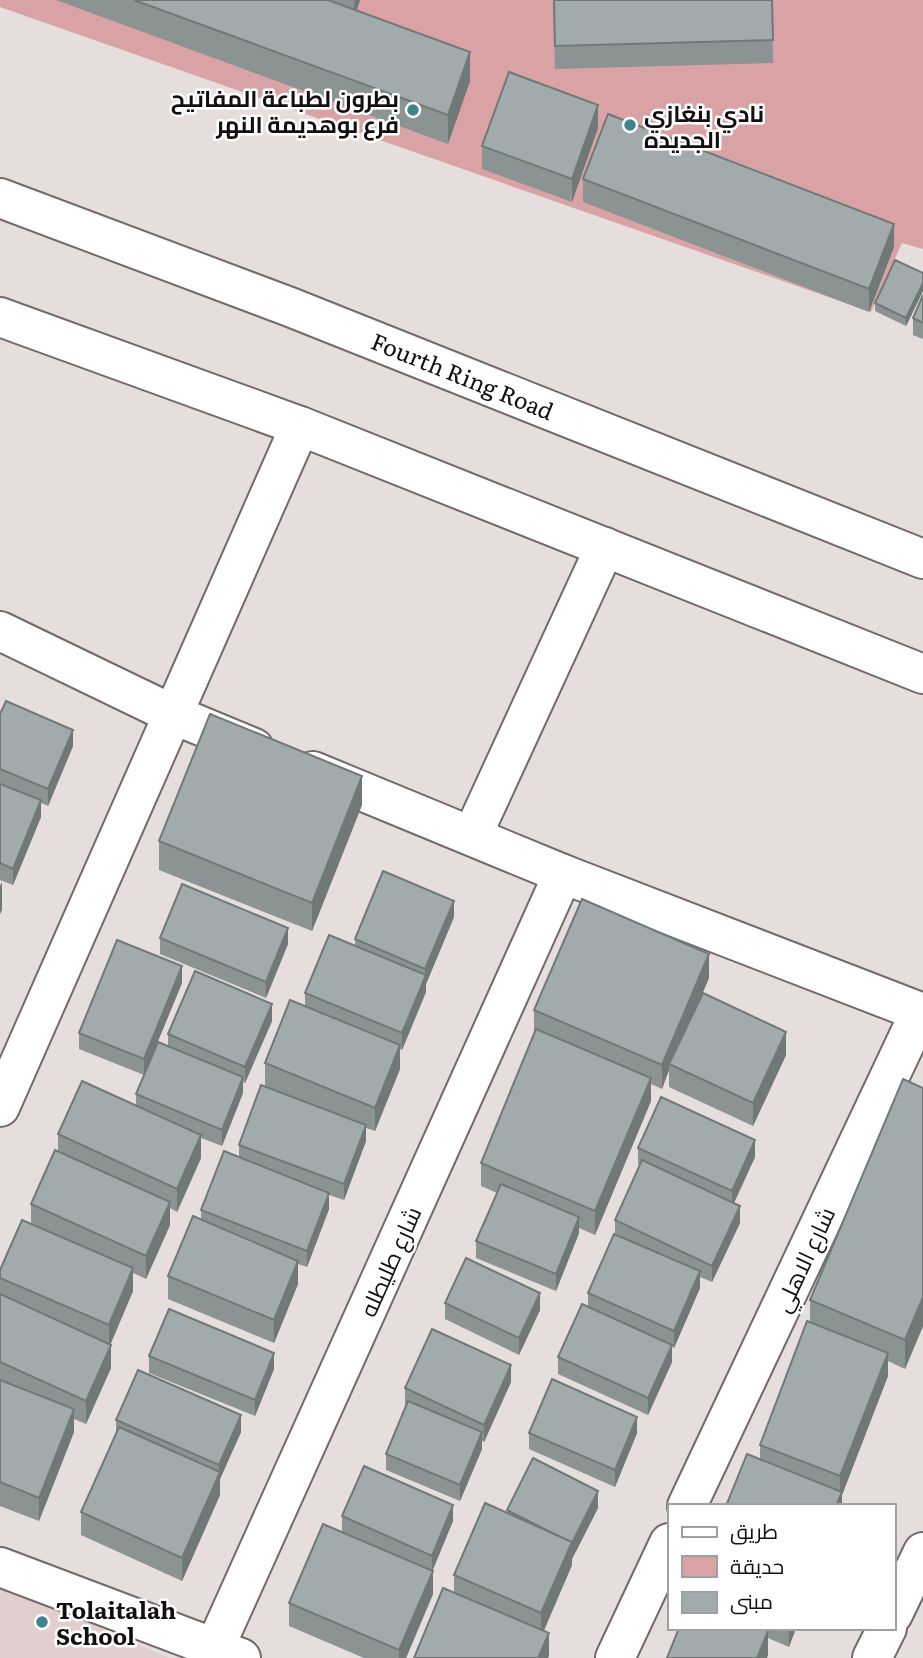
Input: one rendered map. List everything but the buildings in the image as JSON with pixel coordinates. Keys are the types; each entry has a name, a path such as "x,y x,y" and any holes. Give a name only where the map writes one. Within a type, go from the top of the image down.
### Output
{"street":[{"name":"Fourth Ring Road","path":"0,198 290,307 923,558"},
{"path":"0,317 300,426 923,674"},
{"path":"0,1107 300,426"},
{"path":"472,835 606,547"},
{"path":"0,631 172,714 563,874 922,1013"},
{"name":"شارع طليطله","path":"228,1653 563,874"},
{"name":"شارع الاهلي","path":"688,1504 922,1013"},
{"path":"615,1658 668,1545"},
{"path":"895,1610 923,1552"},
{"path":"0,1567 228,1653"},
{"path":"872,1658 886,1630"}],"shaded area":[{"name":"Tolaitalah School","path":"0,1585 169,1658 0,1658"}],"green space":[{"name":"نادي بنغازي الجديده","path":"0,0 923,0 923,249 902,243 871,312 0,7"}],"place":[{"name":"بطرون لطباعة المفاتيح فرع بوهديمة النهر","path":"413,110"},
{"name":"نادي بنغازي الجديده","path":"630,125"},
{"name":"Tolaitalah School","path":"42,1622"}]}
